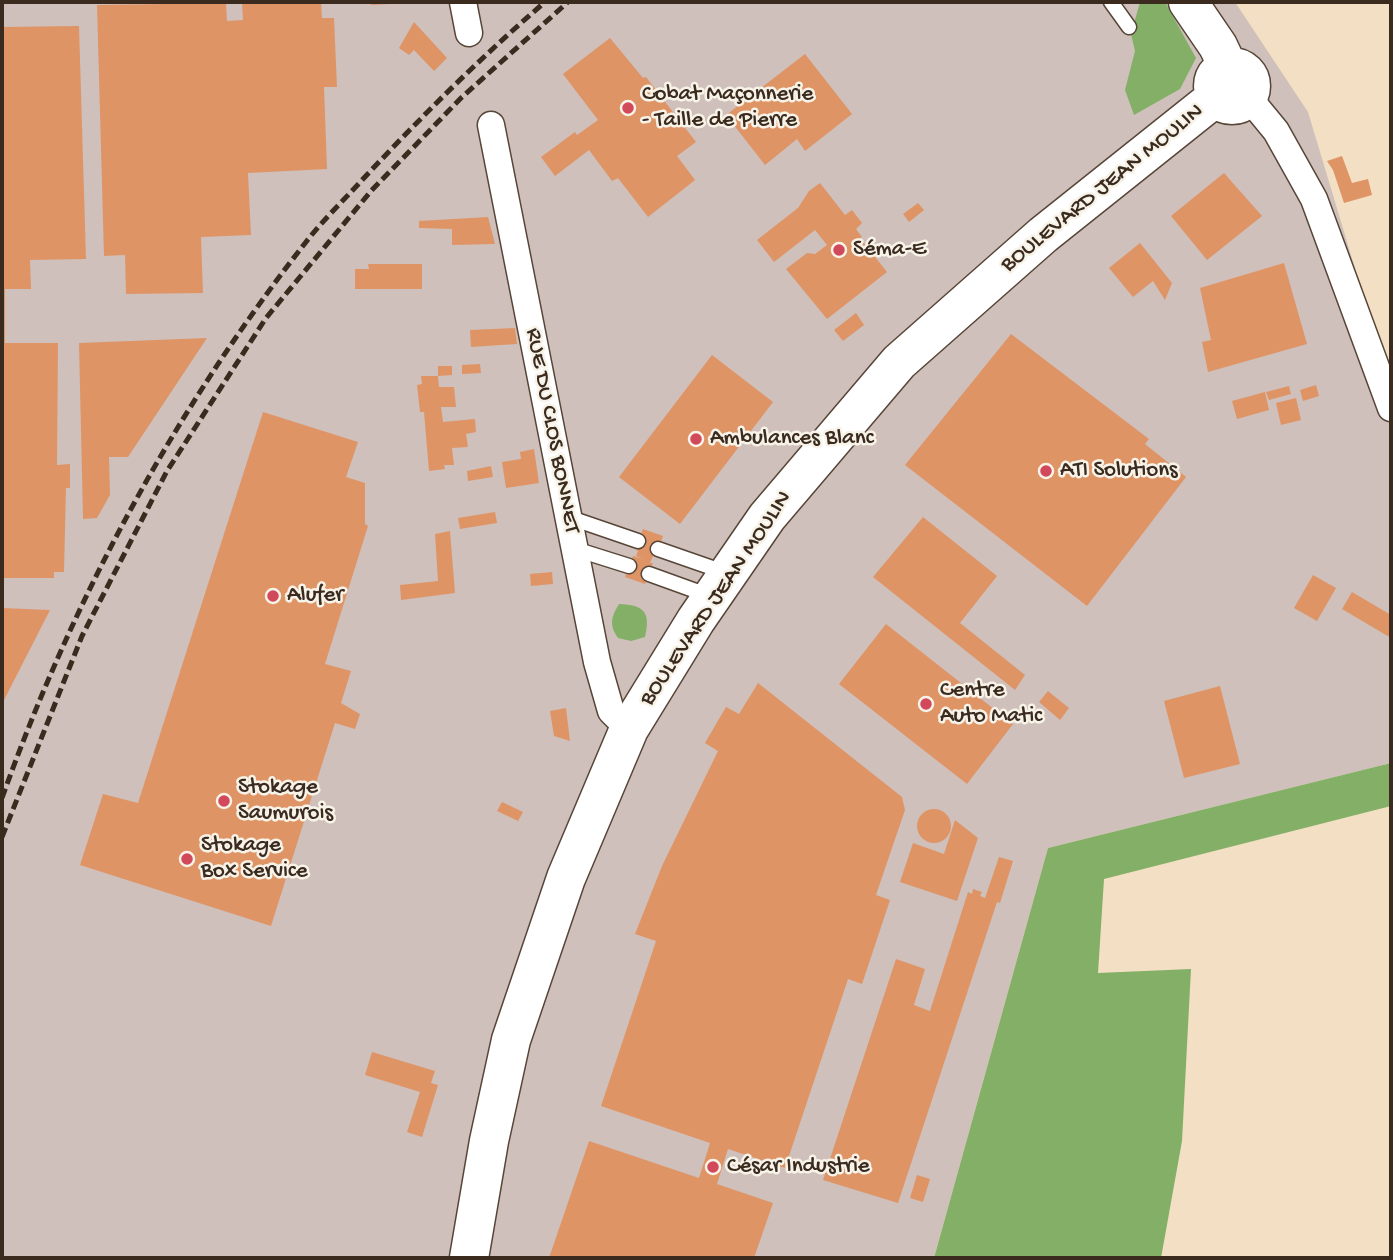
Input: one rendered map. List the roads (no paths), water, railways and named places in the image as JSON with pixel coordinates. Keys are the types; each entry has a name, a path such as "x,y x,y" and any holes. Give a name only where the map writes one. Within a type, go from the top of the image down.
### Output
{"street":[{"path":"463,2 469,33"},
{"path":"1188,2 1218,46 1231,87 1276,131 1314,199 1391,408"},
{"name":"BOULEVARD JEAN MOULIN","path":"469,1258 489,1140 511,1040 566,878 629,729 720,585 767,517 899,362 1043,235 1231,87"},
{"name":"RUE DU CLOS BONNET","path":"491,125 597,662 611,710 629,729"}],"lane":[{"path":"1111,2 1129,27"},
{"path":"569,517 638,541"},
{"path":"575,549 629,566"},
{"path":"659,550 720,585"},
{"path":"649,574 720,585"}],"railway":[{"path":"2,798 30,724 95,579 171,439 213,371 258,306 326,218 452,88 545,2"},
{"path":"2,837 82,636 167,471 266,318 371,191 462,97 568,2"}],"place":[{"name":"Cobat Maçonnerie - Taille de Pierre","path":"628,108"},
{"name":"Séma-E","path":"839,250"},
{"name":"Ambulances Blanc","path":"696,439"},
{"name":"ATI Solutions","path":"1046,471"},
{"name":"Alufer","path":"273,596"},
{"name":"Centre Auto Matic","path":"926,704"},
{"name":"Stokage Saumurois","path":"224,801"},
{"name":"Stokage Box Service","path":"187,859"},
{"name":"César Industrie","path":"713,1167"}]}
